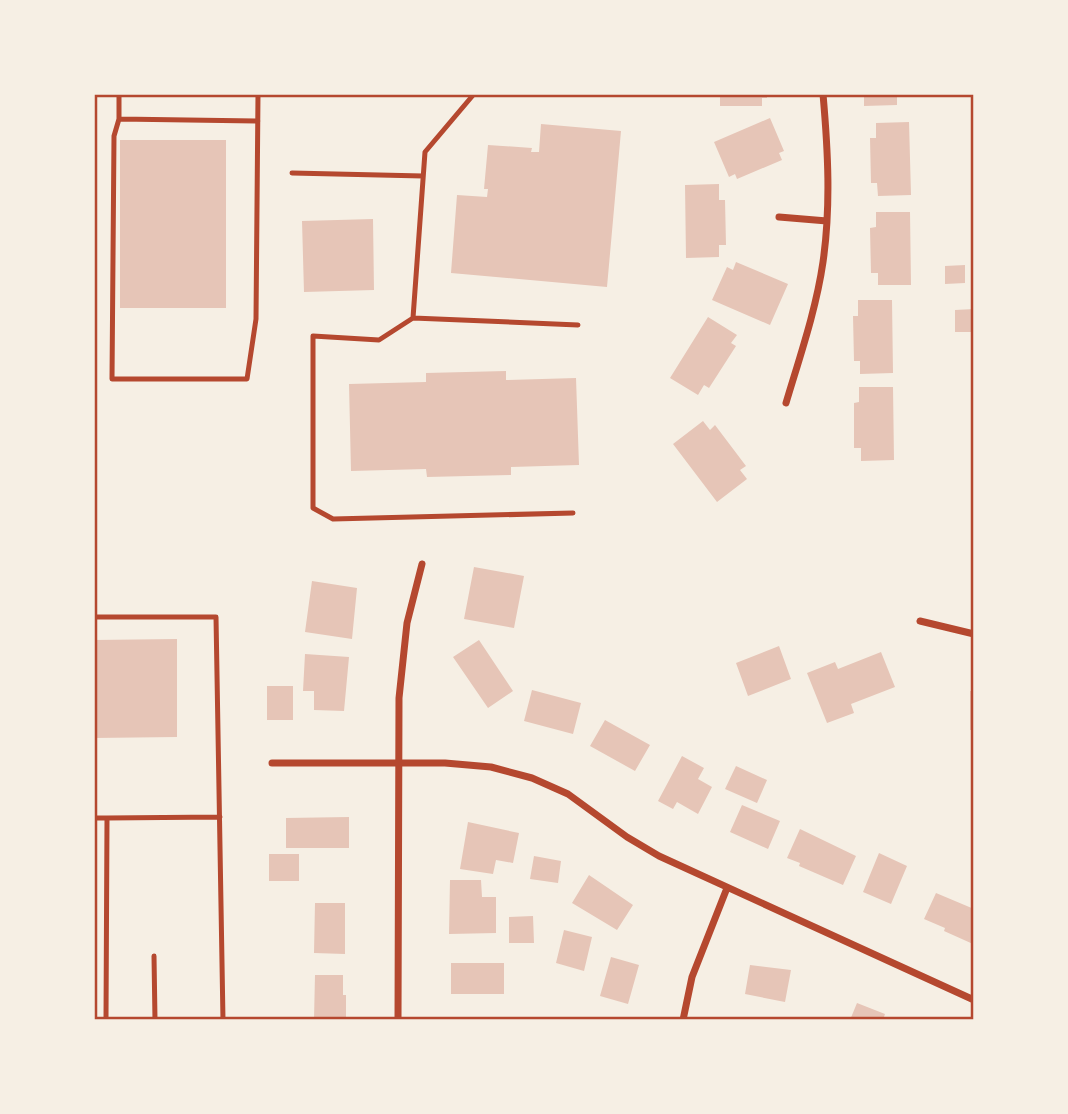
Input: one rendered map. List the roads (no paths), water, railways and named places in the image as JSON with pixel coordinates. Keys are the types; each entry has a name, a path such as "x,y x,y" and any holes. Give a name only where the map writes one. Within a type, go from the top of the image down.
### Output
{"street":[{"path":"786,403 813,312 823,263 829,179 823,94"},
{"path":"779,217 827,221"},
{"path":"398,1020 401,660 407,622 422,564"},
{"path":"920,621 974,634"},
{"path":"272,763 446,763 491,767 532,778 568,794 659,856 974,999"},
{"path":"683,1020 692,977 727,888"}],"lane":[{"path":"119,94 114,136 112,379 247,379 256,319 258,94"},
{"path":"286,94 424,94"},
{"path":"413,318 425,152 474,94"},
{"path":"118,119 258,121"},
{"path":"292,173 423,176"},
{"path":"573,513 333,519 313,509 313,336 379,340 413,318 578,325"},
{"path":"94,617 216,617 223,1020"},
{"path":"94,818 220,817"},
{"path":"106,1020 107,818"},
{"path":"154,956 155,1020"}]}
